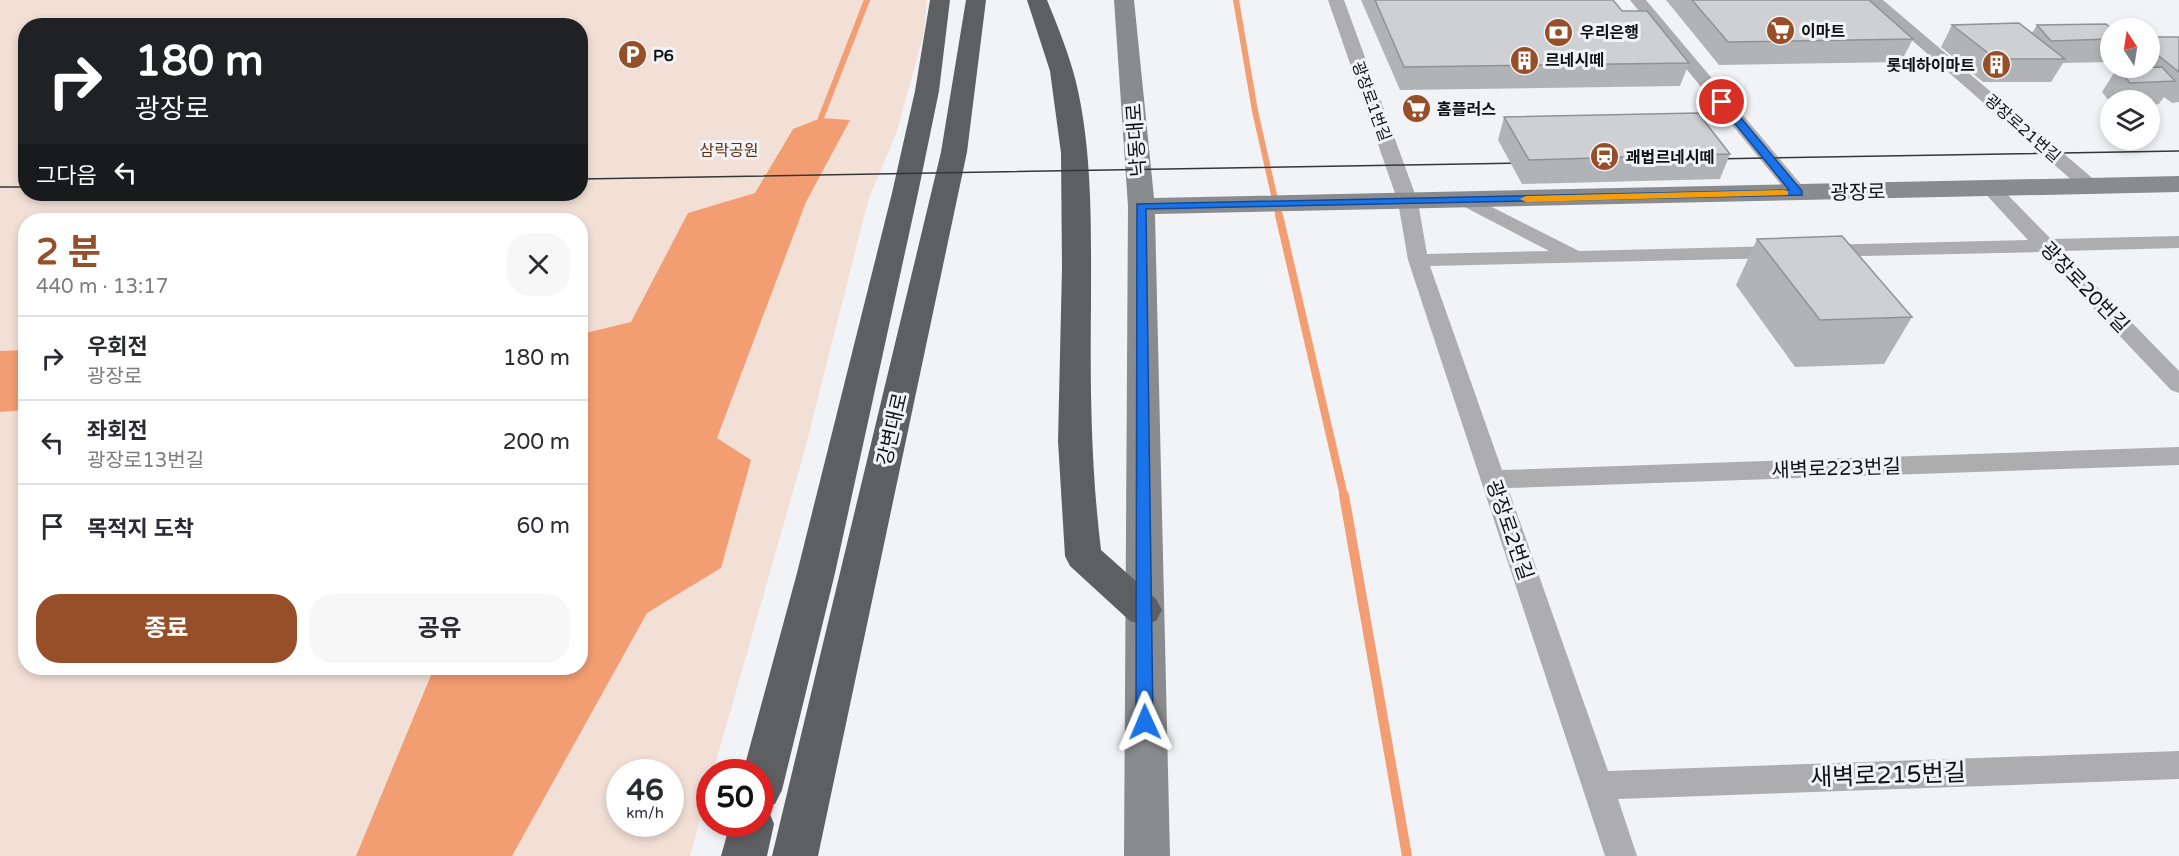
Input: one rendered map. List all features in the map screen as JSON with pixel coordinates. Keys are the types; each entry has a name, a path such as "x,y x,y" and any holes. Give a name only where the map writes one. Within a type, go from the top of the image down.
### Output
{"highway":[{"name":"강변대로","path":"768,759 816,573 905,193 927,91 940,0"},
{"name":"강변대로","path":"795,856 954,152 976,0"},
{"path":"1037,0 1061,64 1069,118 1076,205 1076,504 1083,556 1143,610"},
{"path":"744,856 749,837"}],"main road":[{"name":"낙동대로","path":"1124,0 1141,206 1147,856"},
{"name":"광장로","path":"1141,206 2179,184"}],"street":[{"name":"광장로1번길","path":"1336,0 1396,202"},
{"path":"1638,0 1798,193"},
{"name":"광장로21번길","path":"1874,0 2090,186"},
{"name":"광장로20번길","path":"1991,189 2179,385"},
{"path":"1466,200 1575,257"},
{"name":"광장로2번길","path":"1396,202 1418,260 1621,856"},
{"path":"1418,260 2179,242"},
{"name":"새벽로223번길","path":"1492,479 2179,456"},
{"name":"새벽로215번길","path":"1597,786 2179,765"}],"green space":[{"name":"삼락공원","path":"0,0 927,0 924,33 897,131 868,201 804,453 717,759 696,759 696,834 690,856 0,856"}],"shaded area":[{"path":"821,118 850,120 806,202 717,438 751,460 721,568 647,613 512,856 356,856 431,675 588,675 588,332 631,322 688,213 755,193 793,129"},
{"path":"18,350 18,411 0,412 0,351"}],"building":[{"name":"르네시떼","path":"1375,0 1613,0 1622,11 1647,11 1689,63 1404,67"},
{"path":"1692,0 1869,0 1913,39 1728,42"},
{"path":"2019,23 2065,59 1996,59 1952,25"},
{"path":"2100,24 2100,39 2051,41 2037,25"},
{"path":"2160,37 2179,37 2179,72 2160,57"},
{"path":"2160,67 2175,81 2130,83 2126,78 2160,78"},
{"path":"1698,113 1730,154 1529,160 1504,117"},
{"path":"1842,236 1912,317 1820,320 1757,239"}],"waterway":[{"path":"821,118 867,0"},
{"path":"1236,0 1255,111 1279,217"},
{"path":"1279,215 1344,496"},
{"path":"1344,495 1407,856"}],"tram line":[{"path":"1711,159 2179,151"},
{"path":"588,179 1525,163"},
{"path":"0,187 18,187"}],"slow traffic":[{"path":"1526,199 1784,193"}],"place":[{"name":"이마트","path":"1780,31"},
{"name":"우리은행","path":"1559,32"},
{"name":"P6","path":"632,55"},
{"name":"르네시떼","path":"1524,60"},
{"name":"롯데하이마트","path":"1996,65"},
{"name":"홈플러스","path":"1416,109"},
{"name":"괘법르네시떼","path":"1605,157"}],"route":[{"path":"1145,722 1141,206 1798,193 1722,102"}]}
